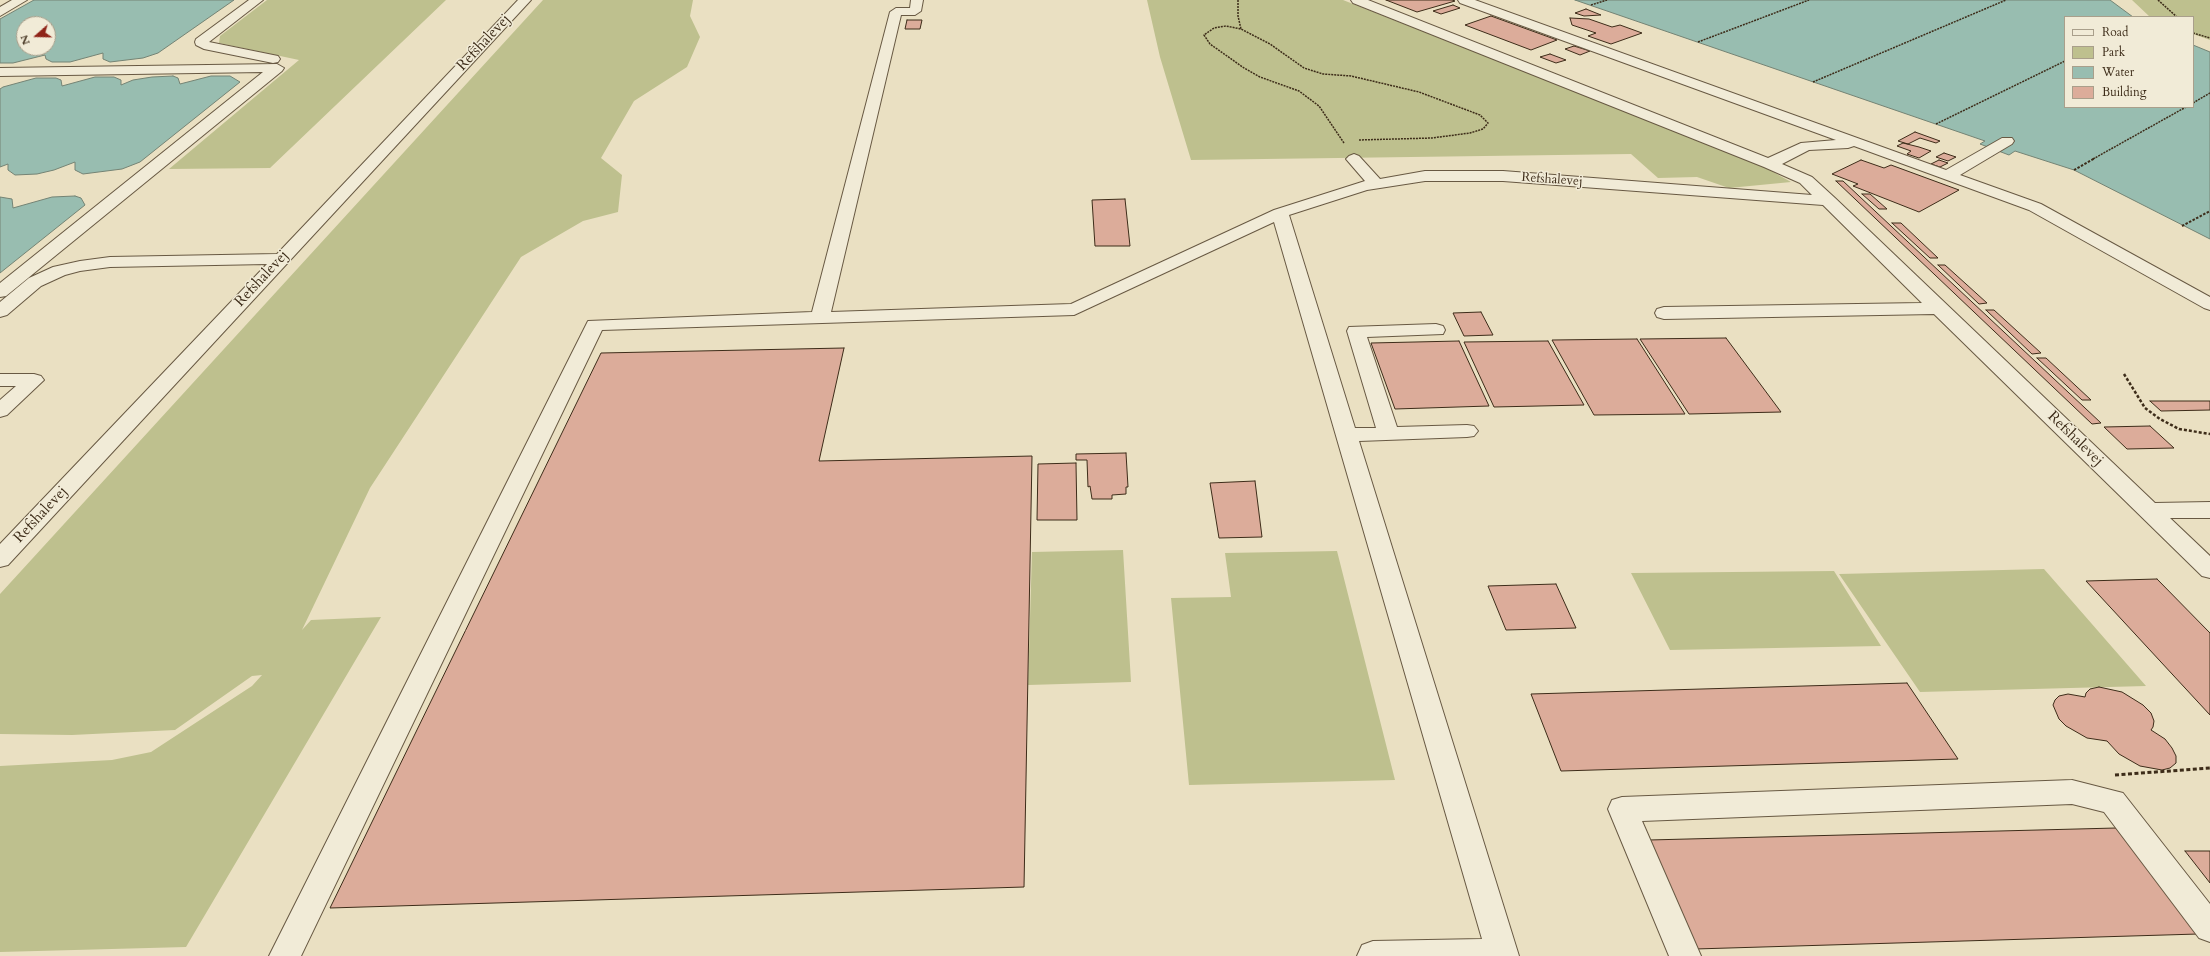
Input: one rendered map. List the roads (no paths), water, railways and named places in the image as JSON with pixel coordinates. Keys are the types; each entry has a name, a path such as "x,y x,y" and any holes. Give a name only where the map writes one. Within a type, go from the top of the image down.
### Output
{"street":[{"path":"0,12 21,0"},
{"path":"0,292 277,68 279,60 204,46 201,42 257,0"},
{"name":"Refshalevej","path":"0,559 525,0"},
{"name":"Refshalevej","path":"1357,0 1806,180 2210,570"},
{"path":"1464,0 2035,207 2210,304"},
{"path":"820,317 896,12 916,6"},
{"path":"0,72 277,68"},
{"path":"1792,119 1808,133 1811,140 1806,146"},
{"path":"1948,175 2007,141"},
{"path":"1769,164 1806,146 1830,144 1864,145"},
{"path":"1354,159 1376,184"},
{"name":"Refshalevej","path":"285,956 595,325 1074,309 1280,213 1364,186 1425,176 1503,176 1829,201"},
{"path":"1280,213 1503,955 1373,956"},
{"path":"0,311 35,282 59,271 80,266 110,262 282,259"},
{"path":"1664,313 1940,308"},
{"path":"1388,433 1356,331 1436,330"},
{"path":"0,380 34,380 0,411"},
{"path":"1347,435 1467,431"},
{"path":"2148,511 2210,510"},
{"path":"1685,956 1622,809 2072,792 2114,802 2210,928"}],"water":[{"path":"34,0 234,0 158,53 143,58 110,62 103,59 103,53 70,62 52,62 46,59 45,56 56,56 56,16 16,16 16,56 41,56 13,63 0,63 0,19"},
{"path":"1575,0 2110,0 2132,16 2064,16 2064,108 2194,108 2194,45 2210,52 2210,239 2074,170 2015,151 2009,155 1980,144 1985,141"},
{"path":"173,76 178,78 180,84 211,76 230,76 240,82 140,162 122,169 83,174 75,170 75,162 54,170 37,174 15,175 8,170 8,164 0,167 0,89 3,87 36,78 56,78 61,80 62,86 95,77 114,77 121,80 121,85 133,80"},
{"path":"75,196 81,198 85,205 0,273 0,197 12,199 13,208 52,197"}]}
